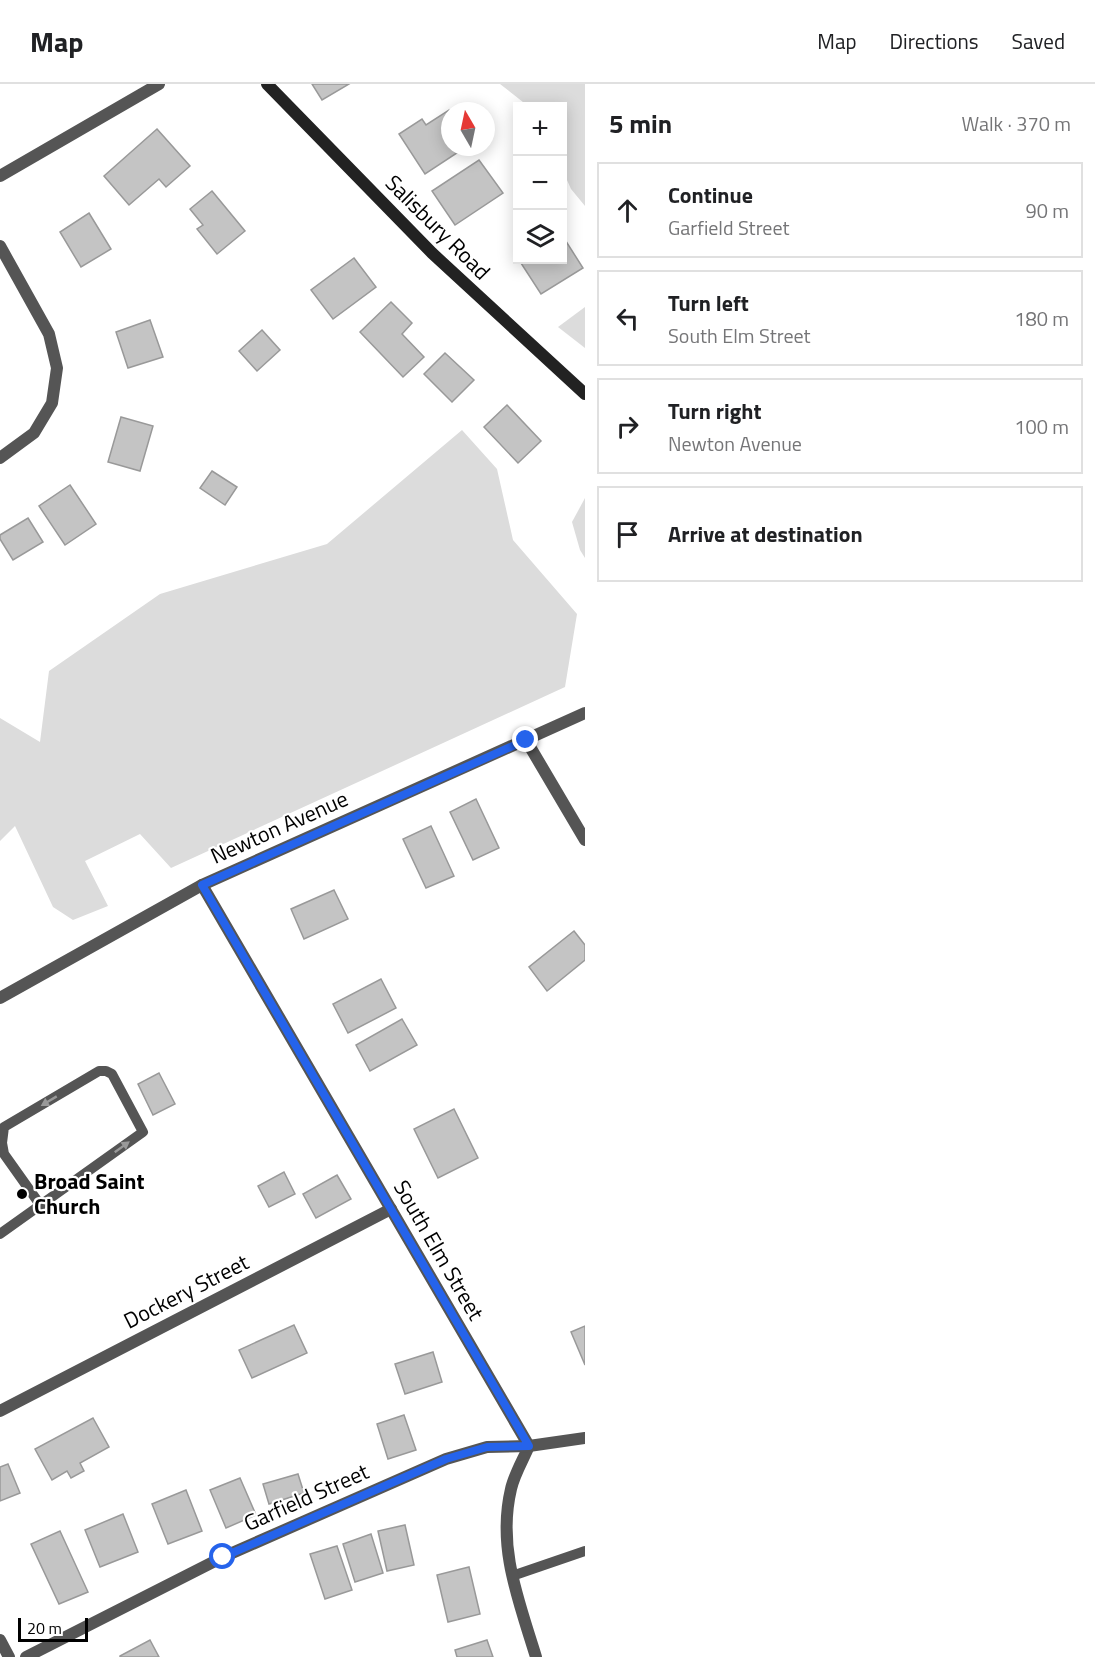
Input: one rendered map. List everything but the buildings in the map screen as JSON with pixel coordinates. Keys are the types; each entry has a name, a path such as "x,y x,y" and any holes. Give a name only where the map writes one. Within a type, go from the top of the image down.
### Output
{"street":[{"path":"0,177 159,84"},
{"name":"Salisbury Road","path":"267,84 432,253 585,394"},
{"path":"0,246 49,334 57,368 52,403 34,433 0,458"},
{"name":"Newton Avenue","path":"0,998 202,885 585,713"},
{"path":"526,740 585,840"},
{"name":"South Elm Street","path":"202,885 529,1446"},
{"name":"Dockery Street","path":"0,1411 391,1209"},
{"name":"Garfield Street","path":"26,1657 223,1557 446,1459 487,1447 529,1446 585,1438"},
{"path":"529,1446 511,1487 505,1532 512,1576 536,1657"},
{"path":"0,1640 9,1657"}],"lane":[{"path":"0,1234 41,1206 143,1132 112,1074 99,1071 4,1128 1,1143 4,1154 41,1206"},
{"path":"512,1576 585,1551"}],"shaded area":[{"path":"500,84 585,84 585,206 571,189 567,180 567,102 523,102"},
{"path":"585,307 585,348 558,327"},
{"path":"462,430 497,469 513,540 577,614 565,687 171,868 140,834 85,861 108,906 73,920 53,907 15,826 0,841 0,718 40,742 49,671 160,594 327,544"},
{"path":"585,498 585,558 580,550 572,522"}],"place":[{"name":"Broad Saint Church","path":"22,1194"}],"route":[{"path":"223,1557 446,1459 487,1447 529,1446 202,885 526,740"}]}
